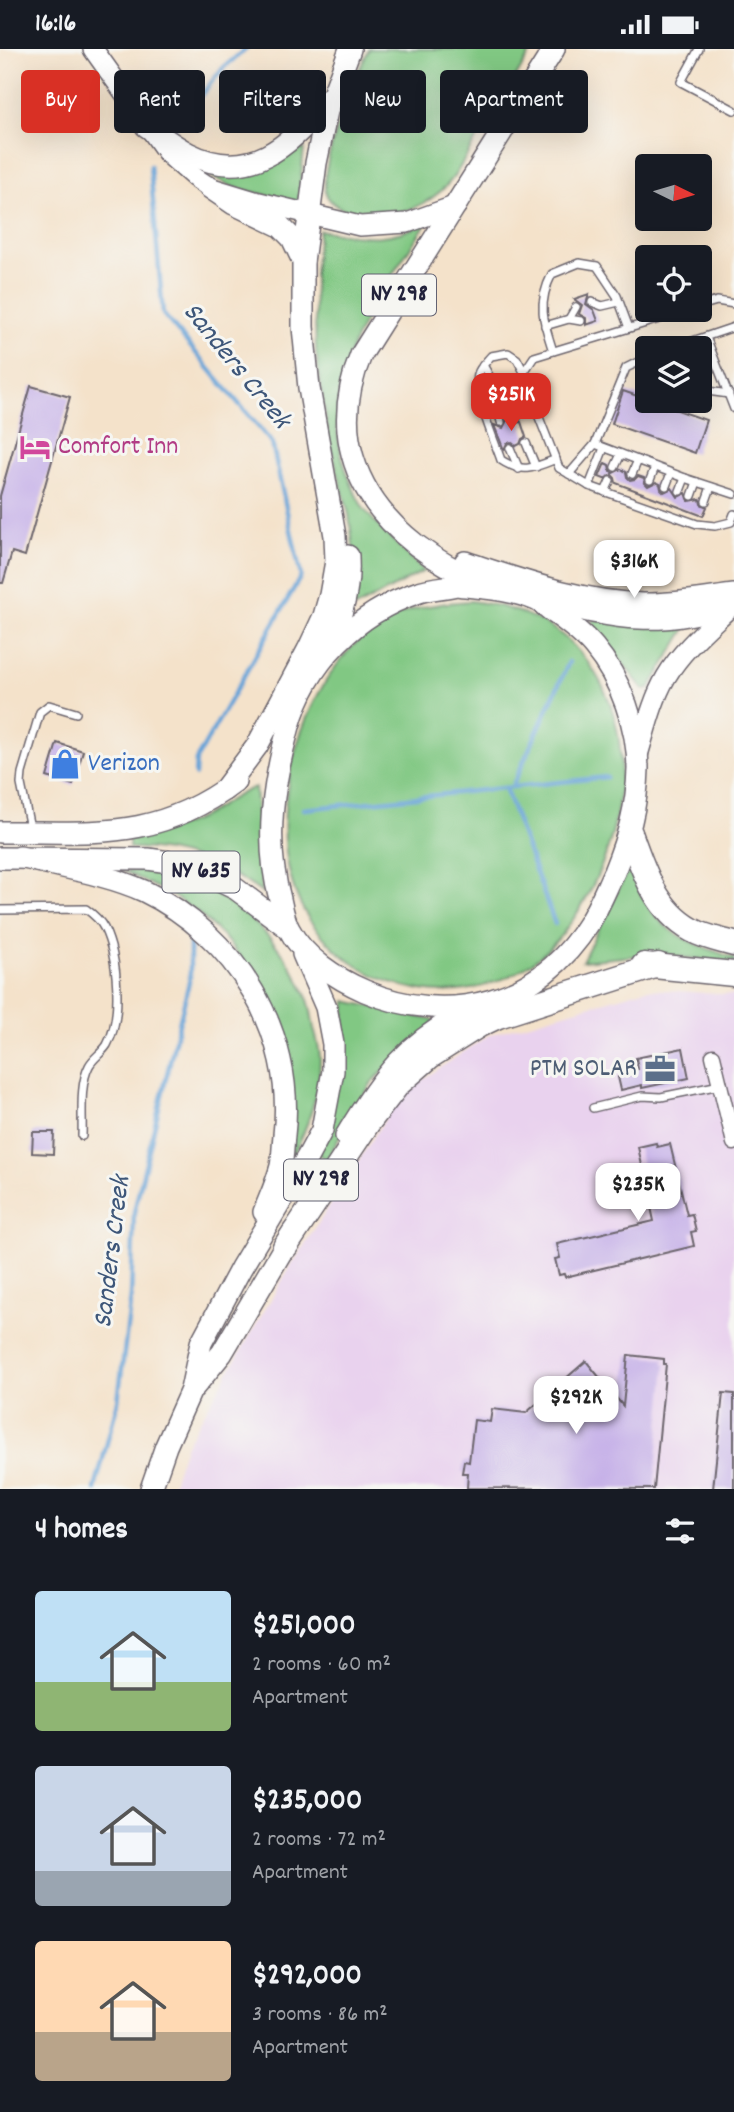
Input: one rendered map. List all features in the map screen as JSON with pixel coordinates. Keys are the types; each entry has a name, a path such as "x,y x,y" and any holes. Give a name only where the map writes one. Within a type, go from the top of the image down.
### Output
{"highway":[{"path":"630,834 648,882 669,911 694,932 734,944"},
{"path":"514,993 622,965 659,965 734,974"},
{"path":"285,1247 367,1124 398,1084 430,1056 479,1024 498,1016 659,965"}],"main road":[{"name":"NY 298","path":"151,1489 166,1446 191,1390 201,1343 241,1268 322,1130 330,1092 333,1044 326,1007 299,946 287,927 277,890 271,829 279,762 293,711 323,657 340,621 346,599 348,562 344,513 309,388 303,327 303,262 327,111 350,49"},
{"name":"NY 298","path":"191,1390 222,1353 285,1247 331,1161 383,1077 416,1044 458,1016 514,993 551,967 589,923 630,834 637,786 638,755 619,688 594,647 537,600 501,590 459,573 420,548 380,510 366,492 353,460 348,420 350,391 361,355 554,49"},
{"path":"157,133 189,153 211,161 234,163 266,157 281,149 306,126 334,90"},
{"path":"209,187 234,204 280,226 292,238 303,262"},
{"path":"224,790 263,735 313,639 330,595 335,561 335,536 309,388"},
{"path":"420,548 585,598 643,604 733,601"},
{"path":"323,657 363,619 421,591 456,586 501,590"},
{"name":"NY 635","path":"0,832 98,832 142,827 174,817 224,790 256,766 293,711"},
{"path":"10,857 95,876 141,890 196,924 231,958 250,985 279,1051 285,1084 286,1119 281,1165 241,1268"},
{"name":"NY 635","path":"10,857 148,859 176,863 236,889 287,927"},
{"path":"299,946 352,986 383,999 432,1009 485,1003"}],"street":[{"path":"93,49 114,80"},
{"path":"152,133 168,154 209,187 360,226 379,227 407,223 457,205"},
{"path":"537,600 608,617 635,620 695,617 733,601"},
{"path":"638,755 655,699 665,677 689,646 733,601"},
{"path":"713,1056 734,1143"}],"lane":[{"path":"699,49 681,82 734,110"},
{"path":"553,351 544,326 543,291 552,274 579,263 597,266 619,302 629,328"},
{"path":"592,302 602,306 619,302"},
{"path":"712,302 734,305"},
{"path":"596,316 602,306"},
{"path":"569,319 576,307"},
{"path":"544,326 569,319 580,321"},
{"path":"524,372 534,357 649,322"},
{"path":"709,336 734,327"},
{"path":"556,459 519,470 501,460 485,417 478,388 478,373 491,356 508,352 517,359 524,372 531,397 556,459 559,468 589,486 696,524 715,526 731,522 734,514"},
{"path":"712,352 734,409"},
{"path":"569,474 595,444 626,368 635,364"},
{"path":"483,365 491,379 501,422"},
{"path":"491,379 500,382 508,390 517,417"},
{"path":"712,392 729,394"},
{"path":"526,443 536,467"},
{"path":"595,444 685,478 734,493"},
{"path":"510,448 519,470"},
{"path":"589,486 604,448"},
{"path":"615,467 621,454"},
{"path":"632,474 638,460"},
{"path":"650,480 655,467"},
{"path":"666,486 671,473"},
{"path":"680,491 685,478"},
{"path":"606,492 610,481"},
{"path":"692,496 698,482"},
{"path":"623,498 627,487"},
{"path":"706,501 711,487"},
{"path":"641,504 645,494"},
{"path":"657,510 661,500"},
{"path":"670,515 674,505"},
{"path":"683,519 686,510"},
{"path":"696,524 700,515"},
{"path":"31,832 21,784 40,712 49,705 76,713"},
{"path":"0,910 86,909 96,916 104,927 113,953 117,988 115,1021 107,1045 89,1066 85,1081 82,1136"},
{"path":"593,1108 642,1096 661,1097 720,1085"}],"shaded area":[{"path":"647,989 734,995 734,1489 171,1489 185,1446 286,1274 401,1094 489,1035"}],"green space":[{"path":"369,49 533,49 520,70 440,70 440,133 481,133 458,171 440,192 414,208 395,213 355,212 336,206 327,196 327,167 340,120 340,133 426,133 426,70 360,70"},
{"path":"304,148 298,203 233,187 195,168 267,163"},
{"path":"427,222 389,279 356,339 344,370 338,402 338,435 346,470 359,500 378,525 424,571 355,608 351,605 353,545 349,515 329,439 316,353 314,274 319,230 374,237 399,233"},
{"path":"471,601 505,608 537,619 574,646 589,664 607,695 617,729 621,764 619,801 599,872 583,904 550,948 517,972 499,981 460,991 420,990 389,982 361,968 336,950 314,926 295,892 286,852 285,808 292,763 306,720 326,680 352,647 382,623 403,613 436,605"},
{"path":"596,619 685,626 685,630 649,689 644,690 591,623"},
{"path":"255,787 262,893 232,874 199,859 147,848 129,848 129,837 190,823"},
{"path":"628,870 631,871 648,907 658,919 683,938 734,958 734,963 655,954 582,961"},
{"path":"124,871 153,872 182,879 209,890 257,925 294,971 310,1005 320,1060 312,1110 292,1157 289,1058 272,1007 253,973 224,937 196,911 168,893"},
{"path":"346,1001 437,1021 372,1082 327,1159 317,1154 341,1066"}],"building":[{"path":"589,294 586,304 594,310 598,321 586,325 586,318 579,314 582,305 574,299"},
{"name":"Comfort Inn","path":"31,386 70,397 25,556 12,552 3,583 0,583 0,496"},
{"path":"623,391 635,395 635,413 686,413 706,420 695,453 612,424"},
{"path":"511,419 515,423 521,422 526,437 516,446 511,442 507,443 504,450 494,425 503,428 507,420"},
{"path":"605,463 613,473 621,469 626,472 630,480 638,476 644,478 648,486 656,482 660,484 664,492 672,488 678,497 686,493 689,501 700,499 701,504 707,507 703,516 616,483 612,475 604,479 599,477"},
{"name":"Verizon","path":"57,743 83,751 73,785 47,777"},
{"path":"683,1048 689,1078 621,1090 618,1077 629,1075 629,1071 638,1069 636,1058"},
{"path":"33,1132 54,1132 53,1154 32,1153"},
{"path":"656,1143 657,1147 670,1144 687,1215 692,1214 696,1231 691,1232 694,1246 565,1277 564,1274 559,1275 555,1259 560,1258 557,1244 654,1221 638,1147"},
{"path":"628,1355 664,1359 666,1364 654,1489 467,1488 468,1473 462,1473 464,1461 469,1462 474,1420 490,1422 492,1409 526,1413 586,1361 623,1406"},
{"path":"723,1393 734,1394 734,1489 713,1489"}],"waterway":[{"name":"Sanders Creek","path":"205,90 224,67 246,49"},
{"name":"Sanders Creek","path":"150,166 163,314 272,443 301,576 196,760 195,775"},
{"path":"512,787 569,662"},
{"path":"304,809 607,777"},
{"path":"505,788 555,924"},
{"name":"Sanders Creek","path":"95,1489 118,1401 131,1296 134,1212 190,978 190,937"}],"place":[{"name":"Comfort Inn","path":"35,447"},
{"name":"Verizon","path":"65,764"},
{"name":"PTM SOLAR","path":"660,1069"}]}
